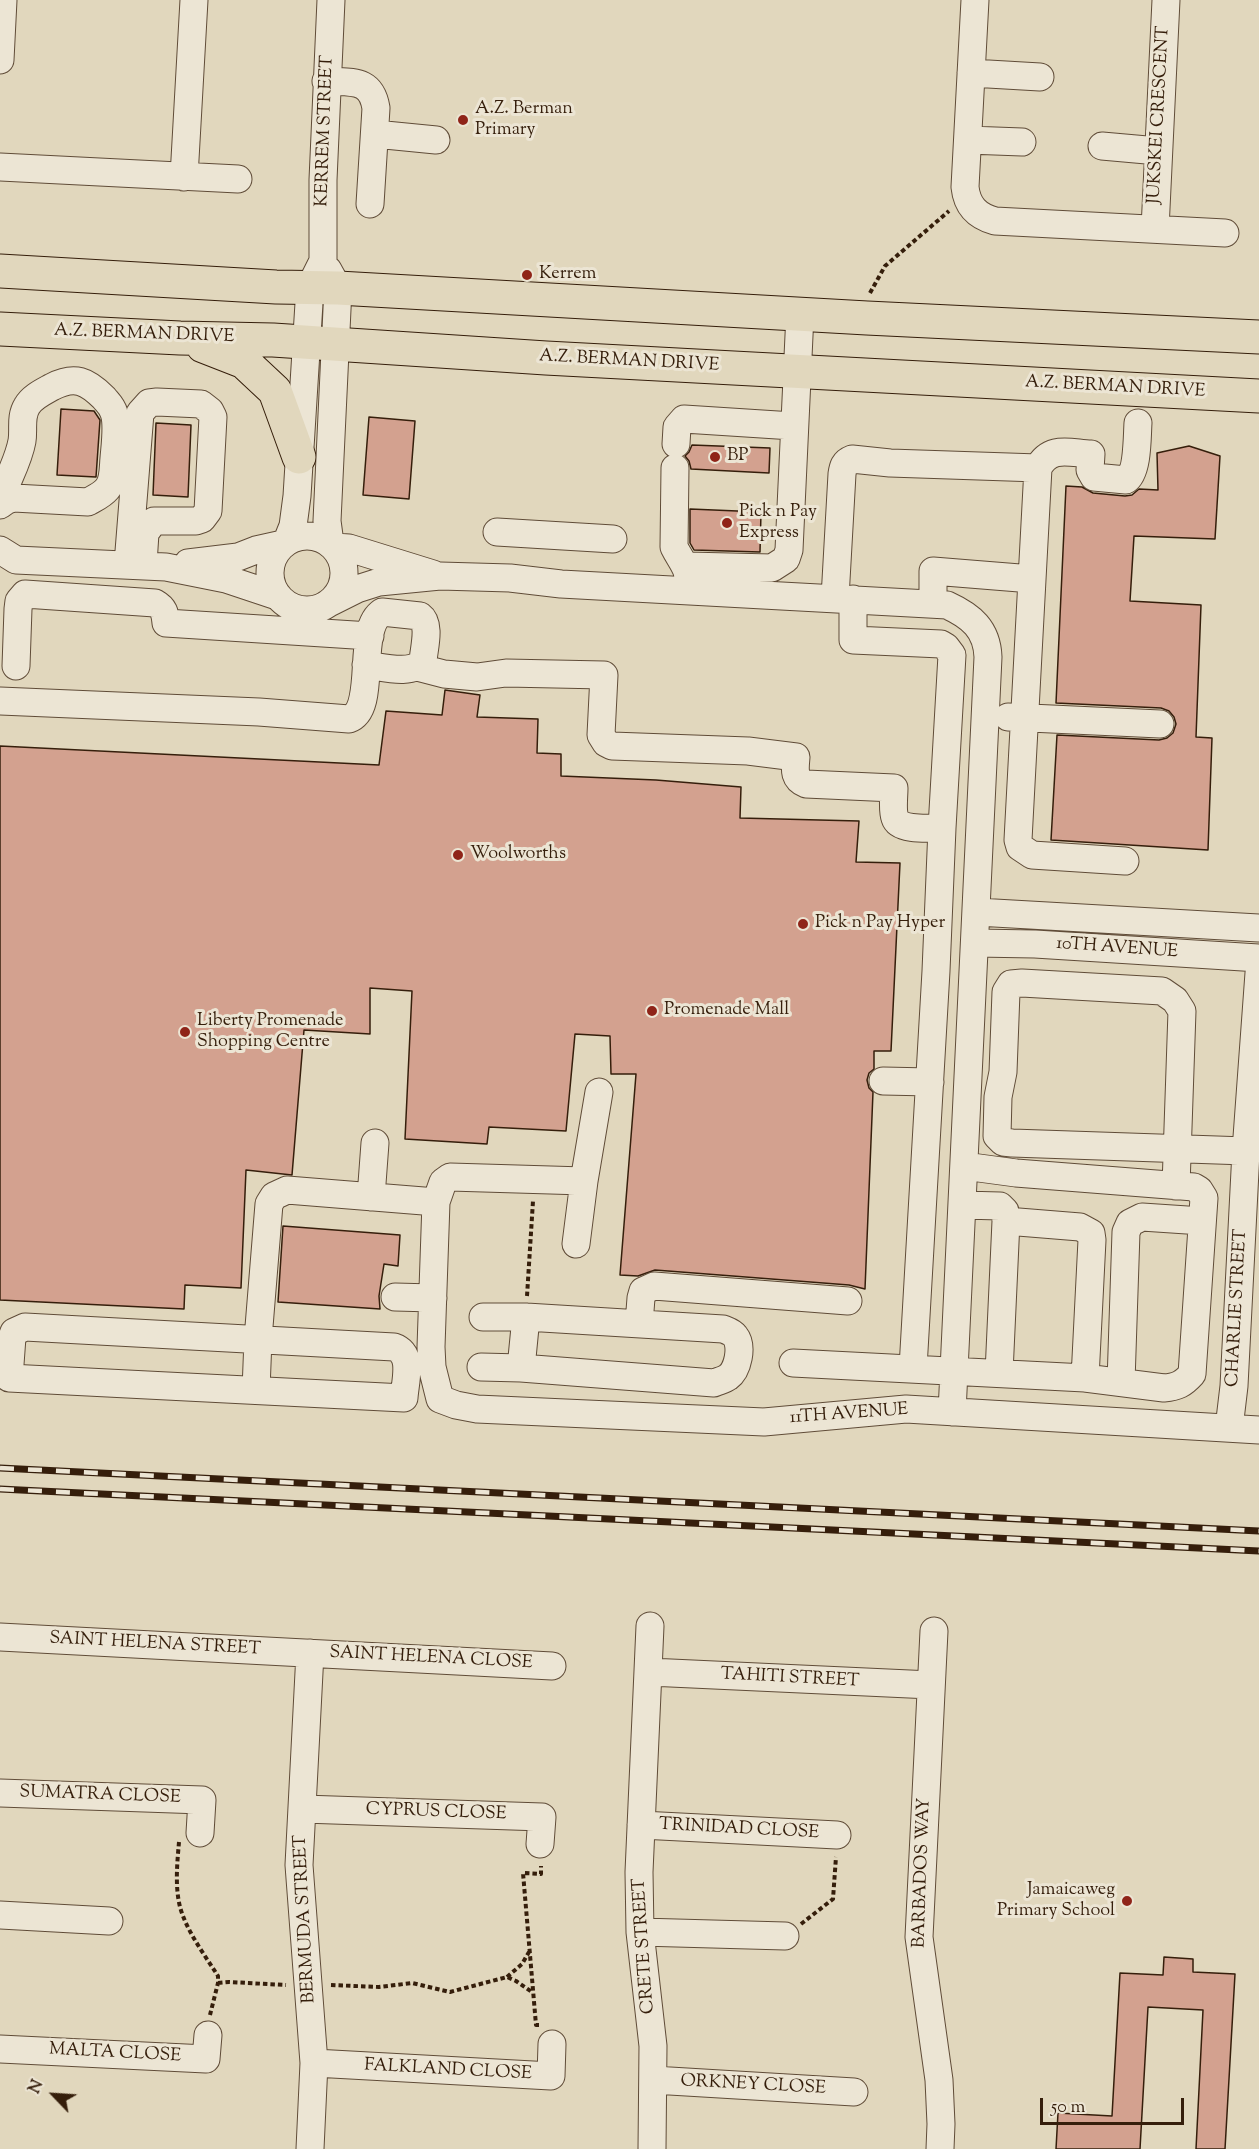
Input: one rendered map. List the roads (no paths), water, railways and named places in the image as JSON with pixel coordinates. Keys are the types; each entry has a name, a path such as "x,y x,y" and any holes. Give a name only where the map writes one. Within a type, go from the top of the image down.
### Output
{"main road":[{"path":"0,271 276,287 324,279 800,314 1259,337"},
{"name":"A.Z. BERMAN DRIVE","path":"0,329 273,340 1259,396"},
{"path":"180,338 244,362 261,376 275,391 299,457"}],"street":[{"path":"0,60 3,0"},
{"path":"184,177 194,0"},
{"name":"KERREM STREET","path":"321,344 324,279 323,180 331,0"},
{"path":"975,0 968,140 1023,142"},
{"name":"JUKSKEI CRESCENT","path":"1155,229 1166,0"},
{"path":"971,73 1040,77"},
{"path":"326,81 357,83 367,87 374,94 376,108 370,204"},
{"path":"375,134 436,140"},
{"name":"JUKSKEI CRESCENT","path":"968,140 966,197 974,211 983,218 994,221 1225,233"},
{"path":"1102,146 1158,151"},
{"path":"0,167 238,179"},
{"path":"321,344 299,457 296,512 285,542 275,553 270,574 277,596 295,608 306,610 317,609 357,589 379,582 440,576 510,578 561,584 688,578 772,568 779,564 786,559 789,550 800,314"},
{"path":"321,344 327,521 332,545"},
{"path":"76,380 88,384 111,405 115,415 112,477 109,488 99,497 88,502 14,498 0,503 22,441 23,414 28,403 63,382 76,380"},
{"path":"157,402 206,406 213,417 208,511 202,519 196,521 154,521 145,533 146,565 140,413 149,403 157,402"},
{"path":"688,578 674,547 677,427 684,419 793,426"},
{"path":"1125,861 1032,855 1020,847 1018,840 1038,468 1042,460 1057,452 1091,454 1090,470 1094,477 1126,480 1134,469 1138,423"},
{"path":"913,1368 952,655 946,647 941,645 853,640 844,599 843,466 852,459 914,464 1038,468"},
{"path":"497,532 613,539"},
{"path":"5,560 146,565 228,559 298,536 309,535 320,537 332,545 342,558 343,584 337,595 327,604"},
{"path":"332,545 349,548 440,576"},
{"path":"146,565 226,579 277,596"},
{"path":"933,604 933,571 1032,579"},
{"path":"688,578 844,599 947,604 976,624 988,643 956,1371 952,1412"},
{"path":"408,615 409,580"},
{"path":"16,666 9,628 19,602 25,594 154,603 165,612 166,623 370,636"},
{"path":"0,700 259,712 349,719 356,716 362,707 370,636 379,613 423,618 426,624 423,661 417,668"},
{"path":"366,665 417,668 444,674 477,677 506,674 604,675 601,735 606,743 621,746 748,751 796,757 795,772 800,782 894,789 894,817 899,824 906,827 942,828"},
{"path":"986,717 1160,724"},
{"name":"10TH AVENUE","path":"977,912 1259,928"},
{"name":"10TH AVENUE","path":"975,943 1035,944 1259,958"},
{"name":"CHARLIE STREET","path":"1229,1428 1250,1247 1246,1151 1259,972"},
{"path":"1176,1186 1179,1148 1182,1011 1175,1000 1162,991 1011,984 1008,988 1003,1072 998,1097 999,1139 1012,1143 1179,1148 1246,1151"},
{"path":"933,1025 970,1026"},
{"path":"883,1081 930,1082"},
{"path":"576,1244 599,1092"},
{"path":"371,1197 375,1143"},
{"path":"794,1363 999,1372 1085,1378 1164,1388 1177,1387 1186,1381 1192,1374 1204,1198 1202,1193 1194,1187 1016,1173 964,1166"},
{"path":"395,1297 433,1298 436,1203 442,1182 450,1177 584,1181"},
{"path":"256,1390 269,1204 274,1196 287,1190 436,1203"},
{"path":"962,1205 1000,1206 1005,1211 999,1372"},
{"path":"1121,1383 1126,1232 1130,1223 1142,1216 1202,1221"},
{"path":"1005,1221 1080,1227 1091,1233 1085,1378"},
{"path":"639,1324 641,1298 644,1291 654,1286 848,1301"},
{"name":"11TH AVENUE","path":"433,1298 432,1367 440,1399 477,1409 764,1422 906,1409 1259,1430"},
{"path":"481,1367 714,1383 728,1378 735,1369 738,1356 738,1340 734,1333 723,1329 525,1317 483,1317"},
{"path":"525,1317 533,1411"},
{"path":"25,1327 258,1339 393,1347 404,1352 406,1359 404,1398 5,1378 12,1337 14,1332 25,1327"},
{"name":"CRETE STREET","path":"650,1626 639,1872 640,1932 653,2046 652,2149"},
{"name":"BARBADOS WAY","path":"934,1631 919,1937 939,2080 940,2149"},
{"name":"SAINT HELENA STREET","path":"0,1637 310,1653"},
{"name":"SAINT HELENA CLOSE","path":"310,1653 552,1666"},
{"name":"BERMUDA STREET","path":"310,1653 299,1865 314,2063 310,2149"},
{"name":"TAHITI STREET","path":"649,1672 931,1685"},
{"name":"SUMATRA CLOSE","path":"0,1793 202,1800 195,1837"},
{"name":"CYPRUS CLOSE","path":"303,1809 542,1817 540,1844"},
{"name":"TRINIDAD CLOSE","path":"641,1825 837,1835"},
{"path":"0,1915 110,1921"},
{"path":"640,1932 785,1936"},
{"name":"MALTA CLOSE","path":"0,2049 206,2059 209,2026"},
{"name":"FALKLAND CLOSE","path":"314,2063 551,2076 548,2035"},
{"name":"ORKNEY CLOSE","path":"652,2080 854,2092"}],"railway":[{"path":"0,1468 1259,1531"},
{"path":"0,1489 1259,1551"}],"place":[{"name":"A.Z. Berman Primary","path":"463,120"},
{"name":"Kerrem","path":"527,275"},
{"name":"BP","path":"715,457"},
{"name":"Pick n Pay Express","path":"727,523"},
{"name":"Woolworths","path":"458,855"},
{"name":"Pick n Pay Hyper","path":"803,924"},
{"name":"Promenade Mall","path":"652,1011"},
{"name":"Liberty Promenade Shopping Centre","path":"185,1032"},
{"name":"Jamaicaweg Primary School","path":"1127,1901"}]}
